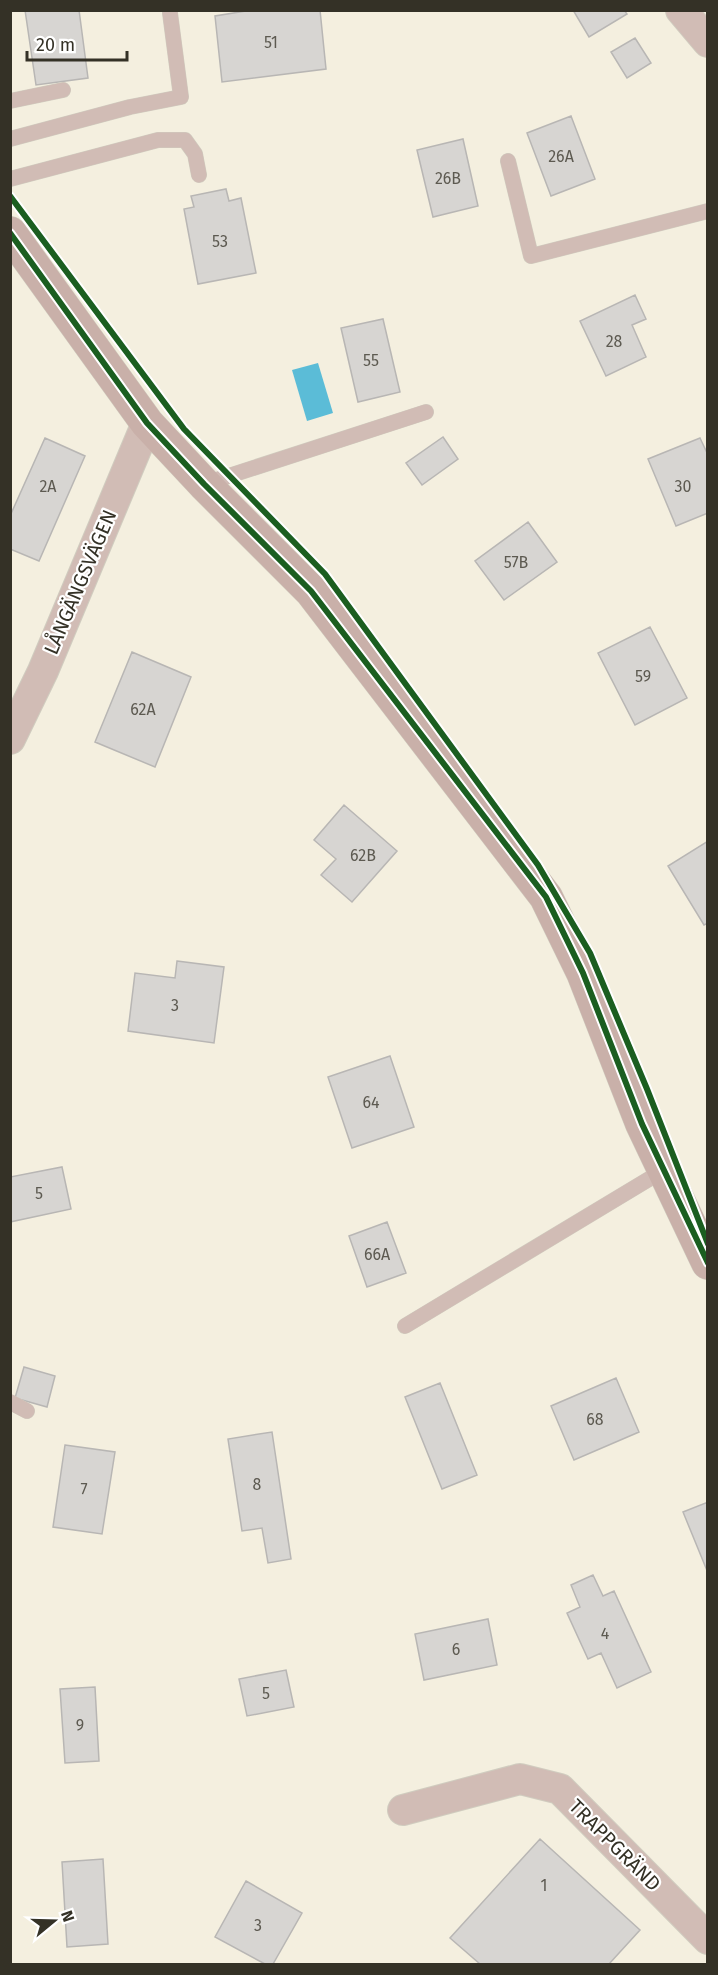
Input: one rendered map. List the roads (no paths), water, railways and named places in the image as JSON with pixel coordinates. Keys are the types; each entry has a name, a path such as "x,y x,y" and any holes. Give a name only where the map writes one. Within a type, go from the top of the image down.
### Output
{"street":[{"path":"681,10 708,42"},
{"path":"10,232 147,423 204,484 311,591 546,897 583,974 642,1124 708,1263"},
{"name":"LÅNGÄNGSVÄGEN","path":"10,739 43,671 147,423"},
{"name":"TRAPPGRÄND","path":"403,1810 520,1779 560,1789 708,1939"}],"lane":[{"path":"10,139 130,107 182,97 170,13"},
{"path":"10,101 63,90"},
{"path":"10,179 158,140 185,140 195,154 199,175"},
{"path":"508,161 531,256 708,211"},
{"path":"204,484 426,412"},
{"path":"405,1326 664,1170"},
{"path":"10,1402 27,1411"}],"water":[{"path":"318,363 333,413 307,421 292,370"}]}
